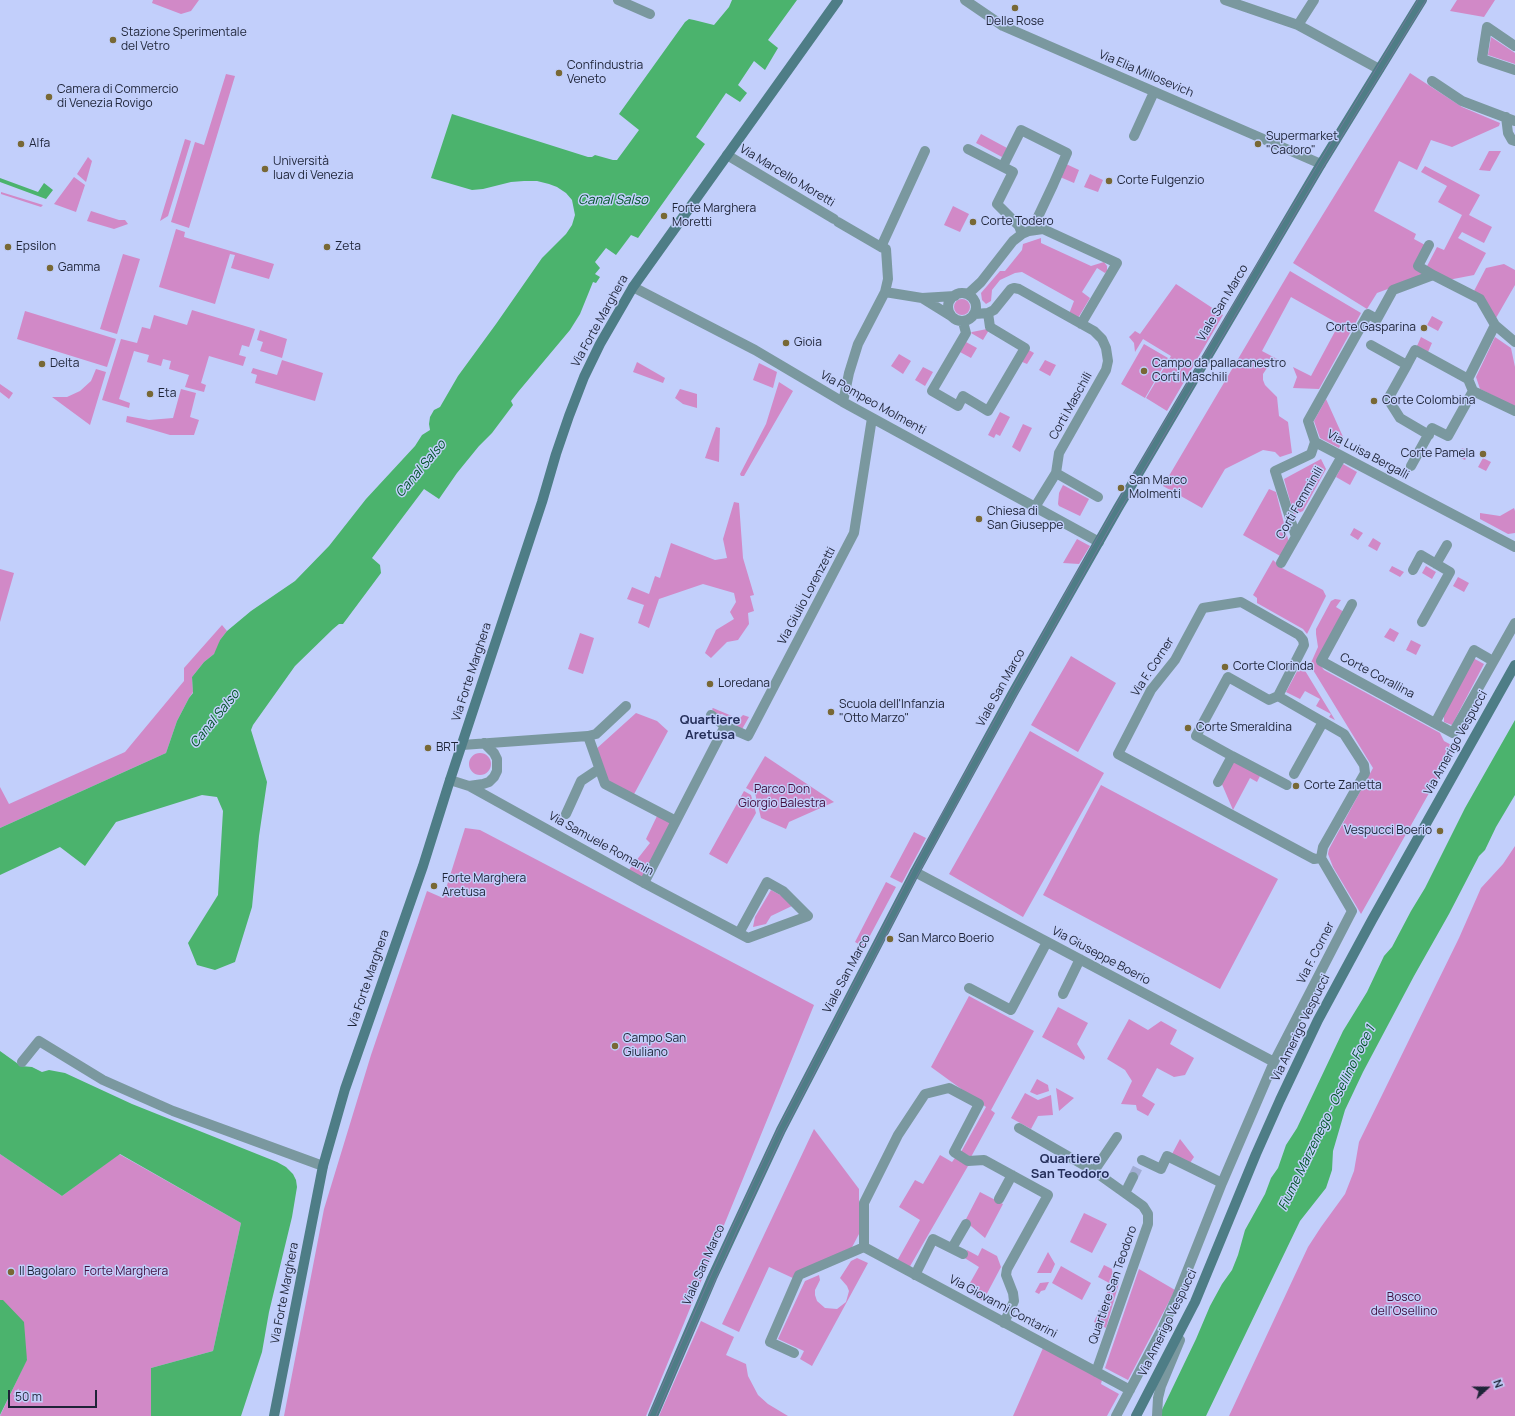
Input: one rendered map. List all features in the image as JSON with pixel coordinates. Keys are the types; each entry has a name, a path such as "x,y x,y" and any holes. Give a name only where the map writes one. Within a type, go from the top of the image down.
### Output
{"street":[{"path":"618,0 650,14"},
{"name":"Via Forte Marghera","path":"274,1416 323,1166 345,1089 423,866 569,416 584,377 600,344 633,287 838,0"},
{"name":"Via Elia Millosevich","path":"965,0 1003,26 1321,164"},
{"path":"1225,0 1298,25 1379,70"},
{"path":"1298,25 1314,0"},
{"name":"Viale San Marco","path":"653,1416 715,1271 781,1130 915,872 1099,542 1321,164 1422,0"},
{"path":"1515,46 1487,27 1482,59 1515,70"},
{"path":"1432,81 1462,101 1510,119 1508,133 1512,140 1515,141"},
{"path":"1134,136 1154,92"},
{"path":"1003,166 1021,130 1067,153 1036,221 1037,229"},
{"path":"968,148 1014,172 998,204 1019,226 1022,234"},
{"path":"843,402 849,373 858,344 885,292 888,279 886,249 881,247 925,151"},
{"name":"Via Marcello Moretti","path":"727,155 881,247"},
{"path":"968,294 981,282 1013,242 1022,234 1043,228 1117,263 1081,324"},
{"path":"1429,245 1418,266 1480,299 1495,325 1515,342"},
{"name":"Via Luisa Bergalli","path":"1433,275 1393,290 1377,319 1368,314 1308,420 1315,442 1515,547"},
{"name":"Via Pompeo Molmenti","path":"633,287 755,350 843,402 1099,542"},
{"name":"Corti Maschili","path":"988,314 994,310 1011,290 1014,288 1019,289 1094,331 1102,339 1106,348 1108,361 1106,370 1059,453 1056,473 1035,507"},
{"path":"885,292 922,298 955,296 963,293 968,294 975,301 975,314 968,321 959,321 922,298"},
{"path":"951,316 948,307 949,303 955,296"},
{"path":"963,322 966,332 932,391 958,406 963,396 988,410 1025,348 990,327 988,314 975,314"},
{"path":"1468,379 1495,325"},
{"path":"1371,346 1407,365"},
{"path":"1473,391 1448,436 1430,431 1400,418 1388,399 1415,350 1468,379 1473,391 1515,411"},
{"name":"Via Giulio Lorenzetti","path":"712,716 725,726 748,736 854,534 872,418"},
{"path":"1411,466 1430,431"},
{"path":"1296,537 1275,471 1311,454 1315,442"},
{"name":"Corti Femminili","path":"1281,563 1342,456"},
{"path":"1056,473 1098,497"},
{"path":"1436,564 1447,545"},
{"path":"1413,570 1421,555 1450,572 1422,622"},
{"name":"Via F. Corner","path":"1274,1062 1352,911 1321,858 1314,859 1118,754 1151,690 1175,660 1203,608 1241,602 1299,635 1303,640 1304,645 1278,696"},
{"name":"Corte Corallina","path":"1352,604 1321,661 1453,733 1493,661"},
{"path":"1435,723 1474,650 1493,661 1515,622"},
{"name":"Via Amerigo Vespucci","path":"1136,1416 1195,1302 1256,1154 1318,1020 1515,664"},
{"path":"1287,785 1196,736 1228,677 1269,700 1278,696 1344,734 1364,765 1364,773 1323,847 1321,858"},
{"path":"462,745 588,736 596,734 626,706"},
{"path":"1294,774 1323,722"},
{"path":"644,883 725,726"},
{"path":"588,736 605,784 676,821"},
{"path":"469,786 489,782 497,771 497,759 494,753 484,743"},
{"path":"1218,782 1232,756"},
{"path":"566,814 581,781 599,769"},
{"name":"Via Samuele Romanin","path":"450,780 469,786 644,883 748,938 808,916 783,891 767,882 739,933"},
{"name":"Via Giuseppe Boerio","path":"915,872 1274,1062"},
{"path":"969,988 1012,1010 1047,942"},
{"path":"1063,994 1080,959"},
{"path":"22,1062 39,1041 103,1080 173,1111 323,1166"},
{"path":"1116,1416 1162,1329 1178,1294 1222,1183 1274,1062"},
{"path":"794,1353 770,1342 799,1275 864,1247 864,1203 898,1134 925,1094 949,1088 979,1104 954,1152 968,1161 984,1160 1048,1195 1007,1269 1006,1275 1013,1293 1014,1301 1004,1323"},
{"name":"Quartiere San Teodoro","path":"1019,1128 1094,1171 1143,1206 1148,1214 1148,1224 1096,1372"},
{"path":"1094,1171 1117,1137"},
{"path":"1142,1160 1160,1169 1167,1156 1222,1183"},
{"path":"999,1199 1012,1175"},
{"path":"1125,1193 1133,1177"},
{"path":"952,1248 966,1224"},
{"path":"915,1275 933,1239 963,1254"},
{"name":"Via Giovanni Contarini","path":"864,1247 1130,1390"},
{"path":"1157,1416 1158,1398 1161,1386 1195,1302"}],"green space":[{"path":"153,0 199,0 191,11 181,14 152,3"},
{"path":"1457,0 1495,0 1484,17 1450,11"},
{"path":"1491,37 1515,53 1515,64 1488,55"},
{"path":"1410,73 1462,107 1500,123 1499,126 1452,147 1431,140 1417,170 1399,161 1374,211 1416,234 1414,239 1425,245 1414,267 1428,274 1377,293 1367,309 1293,263"},
{"path":"226,74 235,76 189,228 171,222 195,142 204,145"},
{"path":"981,134 1007,148 1002,157 976,143"},
{"path":"185,139 191,141 168,216 160,221"},
{"path":"1489,151 1501,151 1490,171 1479,170"},
{"path":"88,157 92,161 86,182 77,174"},
{"path":"1066,164 1079,170 1074,183 1060,177"},
{"path":"1425,166 1480,195 1469,215 1492,227 1484,243 1462,232 1458,238 1486,253 1474,275 1448,280 1426,268 1437,247 1444,250 1462,215 1438,202 1447,186 1421,172"},
{"path":"1090,174 1103,180 1098,192 1084,187"},
{"path":"74,177 85,185 76,212 54,204"},
{"path":"1,192 43,205 41,207 1,194"},
{"path":"953,206 969,214 960,232 944,225"},
{"path":"91,211 119,220 125,220 128,224 114,229 87,221"},
{"path":"176,229 185,232 184,237 274,264 269,279 231,268 235,255 230,254 215,304 159,287"},
{"path":"1041,238 1041,243 1091,266 1104,262 1107,266 1107,271 1105,273 1097,268 1082,292 1090,298 1078,318 1069,314 1074,301 1022,272 1015,273 1000,280 992,290 991,301 986,304 982,300 981,293 1000,271 1005,271 1022,250 1023,244"},
{"path":"123,254 140,259 117,334 100,329"},
{"path":"1504,264 1515,270 1515,285 1496,318 1474,291 1486,268"},
{"path":"1290,271 1361,313 1319,389 1293,388 1297,377 1293,367 1311,376 1339,324 1291,297 1262,351 1279,360 1269,365 1263,374 1263,380 1265,385 1277,397 1279,416 1288,422 1292,453 1280,457 1275,452 1263,450 1225,469 1202,508 1163,486"},
{"path":"1176,284 1223,315 1167,411 1146,398 1171,356 1143,339 1135,352 1134,343 1129,337 1135,331 1140,334"},
{"path":"962,299 968,301 970,307 968,313 962,315 956,313 954,307 956,301"},
{"path":"192,310 255,329 249,347 242,345 239,355 246,357 243,366 209,356 201,383 206,385 204,392 185,387 189,375 169,369 171,361 163,359 161,366 147,362 149,355 134,351 119,399 130,403 129,408 102,400 121,339 137,343 142,327 150,329 154,315 187,325"},
{"path":"25,311 116,339 107,367 17,339"},
{"path":"1432,316 1443,322 1438,331 1427,325"},
{"path":"987,329 989,330 983,340 971,333 972,332"},
{"path":"260,330 287,339 282,358 260,351 263,342 257,340"},
{"path":"1421,337 1432,343 1428,352 1417,346"},
{"path":"1495,337 1511,348 1515,367 1515,407 1480,389 1476,377"},
{"path":"966,342 977,348 971,358 960,352"},
{"name":"Campo da pallacanestro Corti Maschili","path":"1144,344 1168,358 1145,398 1121,384"},
{"path":"1027,349 1034,353 1027,364 1020,361"},
{"path":"899,354 911,361 903,374 891,366"},
{"path":"282,360 323,373 315,401 255,383 257,375 251,373 253,368 277,375"},
{"path":"1045,360 1056,365 1050,376 1039,370"},
{"path":"637,362 665,378 663,383 633,372"},
{"path":"759,363 777,372 773,388 753,380"},
{"path":"923,367 933,372 925,386 915,380"},
{"path":"96,369 106,372 90,425 52,397 67,397 80,391 91,381"},
{"path":"779,382 793,391 744,476 741,476 740,474 766,424"},
{"path":"0,384 13,393 9,399 0,392"},
{"path":"181,389 196,393 190,417 199,420 194,435 170,435 126,422 127,416 149,420 173,418"},
{"path":"680,389 697,394 697,408 683,404 675,398"},
{"path":"1326,399 1344,439 1339,448 1320,438 1314,421"},
{"path":"1000,412 1010,417 1000,436 996,434 994,438 988,435"},
{"path":"1023,424 1032,428 1020,452 1012,447"},
{"path":"716,427 720,428 719,462 705,458"},
{"path":"1462,448 1469,452 1465,460 1457,456"},
{"path":"1483,458 1491,462 1486,471 1478,467"},
{"path":"1321,459 1326,469 1303,511 1294,515 1284,479"},
{"path":"1343,464 1357,472 1350,485 1336,477"},
{"path":"1063,485 1089,499 1080,516 1059,506 1059,493"},
{"path":"1269,489 1276,492 1289,543 1282,557 1243,535"},
{"path":"734,502 739,503 743,558 754,595 750,596 754,611 748,613 749,624 738,640 727,642 711,658 705,653 716,630 734,619 730,612 736,602 734,593 703,584 659,599 649,628 638,623 644,605 627,599 632,587 649,594 655,576 660,578 671,543 715,560 727,558 723,539"},
{"path":"1514,508 1515,533 1508,534 1480,519 1480,513 1500,516"},
{"path":"1354,528 1363,533 1358,540 1350,535"},
{"path":"1373,538 1381,543 1377,551 1368,546"},
{"path":"1077,539 1090,546 1079,564 1063,563"},
{"path":"1273,560 1282,568 1323,590 1326,596 1307,634 1303,629 1257,603 1257,598 1253,595"},
{"path":"1392,566 1404,572 1400,577 1389,571"},
{"path":"1426,566 1436,572 1432,579 1422,573"},
{"path":"0,569 14,573 0,622"},
{"path":"1458,577 1469,583 1464,592 1453,586"},
{"path":"1335,599 1341,600 1336,607 1344,612 1320,665 1324,670 1440,733 1444,741 1455,747 1361,914 1333,867 1328,854 1329,849 1373,768 1310,665 1318,647 1316,629 1331,601"},
{"path":"222,625 227,631 220,640 218,648 214,654 204,662 192,677 193,692 177,721 166,753 0,828 0,787 9,804 125,752 184,681 184,668"},
{"path":"1390,628 1399,633 1394,642 1384,637"},
{"path":"580,633 594,638 583,674 568,669"},
{"path":"1411,640 1421,645 1416,655 1406,650"},
{"path":"1071,656 1116,683 1078,752 1031,725"},
{"path":"1473,658 1484,664 1452,725 1444,722 1444,715"},
{"path":"1301,664 1335,720 1329,717 1331,714 1316,706 1320,699 1305,691 1300,699 1286,692"},
{"path":"713,708 739,719 743,715 749,717 741,731 733,727 734,720 722,714 717,715 712,709"},
{"path":"636,713 657,721 668,731 633,796 608,783 595,750"},
{"path":"1030,731 1104,773 1023,917 949,874"},
{"path":"480,753 488,756 491,764 488,772 480,775 472,772 469,764 472,756"},
{"name":"Parco Don Giorgio Balestra","path":"765,756 834,802 789,822 786,829 761,818 755,793 746,788"},
{"path":"1234,759 1261,774 1257,782 1250,778 1233,810 1221,782"},
{"path":"1101,785 1278,879 1220,989 1043,895"},
{"path":"744,791 751,795 756,813 727,864 709,854"},
{"path":"657,816 672,823 642,879 628,871 650,843 646,839"},
{"path":"465,828 480,830 814,1005 646,1416 284,1416 324,1209 371,1055 427,891 443,898"},
{"path":"914,832 926,838 902,883 890,877"},
{"name":"Bosco dell'Osellino","path":"1515,846 1515,1416 1229,1416 1308,1247 1345,1194 1354,1171 1359,1142 1459,938 1481,888 1503,864"},
{"path":"886,882 896,887 864,947 855,942"},
{"path":"771,890 782,896 792,906 771,916 766,924 753,927 755,917"},
{"path":"969,996 1034,1031 991,1110 995,1113 971,1157 961,1152 986,1107 931,1067"},
{"path":"1058,1007 1088,1023 1077,1044 1085,1057 1084,1060 1042,1037"},
{"path":"1129,1019 1148,1030 1161,1021 1177,1030 1170,1044 1194,1058 1185,1075 1174,1077 1157,1068 1142,1096 1155,1104 1148,1116 1137,1110 1136,1105 1121,1104 1132,1081 1125,1070 1107,1059"},
{"path":"1037,1079 1048,1085 1049,1091 1037,1095 1030,1092"},
{"path":"1056,1088 1074,1098 1059,1111"},
{"path":"1025,1093 1038,1100 1051,1095 1053,1115 1038,1116 1031,1129 1011,1118"},
{"path":"814,1129 859,1189 859,1234 850,1251 795,1279 769,1267 739,1332 722,1324"},
{"path":"1180,1139 1194,1157 1190,1163 1172,1154"},
{"name":"Forte Marghera","path":"0,1154 62,1196 119,1154 241,1223 213,1351 151,1368 151,1416 0,1416 27,1359 3,1301 0,1300"},
{"path":"940,1155 952,1162 955,1158 968,1166 909,1268 897,1261 920,1220 899,1207 915,1180 923,1184"},
{"path":"980,1192 1003,1204 985,1238 965,1221"},
{"path":"1084,1213 1107,1224 1092,1253 1070,1242"},
{"path":"982,1248 997,1256 1001,1267 983,1301 968,1293 971,1288 970,1283 979,1267 963,1257 967,1250 978,1256"},
{"path":"1048,1252 1055,1264 1051,1273 1037,1273"},
{"path":"857,1258 868,1263 812,1366 800,1359 804,1351 778,1339 805,1281 819,1275 820,1280 815,1290 815,1295 817,1301 825,1308 837,1309 846,1302 849,1291 847,1286 840,1278 851,1261"},
{"path":"1104,1265 1112,1269 1113,1277 1119,1283 1106,1328 1094,1322 1111,1284 1098,1277"},
{"path":"1061,1266 1091,1283 1082,1300 1052,1283"},
{"path":"1139,1269 1175,1290 1128,1380 1105,1368"},
{"path":"1049,1282 1045,1290 1041,1291 1039,1294 1035,1292 1040,1283"},
{"path":"701,1321 734,1337 726,1355 746,1364 748,1376 758,1395 768,1404 788,1416 659,1416"},
{"path":"1043,1348 1102,1380 1101,1384 1119,1394 1107,1416 1013,1416"}],"water":[{"name":"Canal Salso","path":"732,0 797,0 768,40 778,48 765,70 754,61 738,85 747,93 740,102 726,93 696,137 705,144 638,238 631,235 616,255 606,248 595,262 600,268 595,274 600,277 596,283 593,282 580,314 570,330 511,401 513,405 492,433 479,446 457,473 439,499 424,489 372,558 380,565 381,573 343,624 339,624 333,629 295,666 253,725 251,730 267,782 259,836 252,907 235,962 215,970 197,965 188,943 218,895 223,811 217,797 202,795 116,822 85,866 60,847 0,875 0,828 166,753 177,721 193,693 192,677 204,662 214,654 220,640 227,631 251,611 295,581 329,546 366,499 415,446 422,435 430,430 430,417 434,410 440,407 458,376 542,258 566,234 572,225 575,215 572,200 566,193 549,184 537,181 511,182 483,189 472,190 431,178 452,114 588,157 595,155 617,160 639,130 619,114 685,22 689,19 714,25 729,7"},
{"path":"0,178 38,192 44,183 53,190 46,199 0,182"},
{"name":"Fiume Marzenego - Osellino Foce 1","path":"1515,720 1515,795 1496,827 1485,850 1479,856 1363,1072 1345,1110 1333,1151 1332,1170 1326,1188 1300,1221 1206,1416 1159,1416 1210,1306 1222,1284 1232,1270 1245,1230 1265,1194 1271,1178 1278,1168 1286,1145 1297,1128 1343,1031 1367,992 1384,956 1392,947 1425,888 1465,808"},
{"path":"0,1051 21,1066 32,1067 42,1072 49,1070 65,1073 132,1104 277,1162 286,1167 293,1174 297,1187 292,1217 269,1312 262,1352 241,1416 151,1416 151,1368 213,1351 241,1223 120,1154 62,1196 0,1154"},
{"path":"0,1300 3,1300 24,1322 27,1360 0,1415"}],"tunnel":[{"path":"1133,1177 1139,1165"}],"tram line":[{"path":"649,1416 731,1230 778,1129 934,829 1074,578 1141,462 1261,258 1418,0"},
{"path":"656,1416 736,1232 784,1131 918,874 1110,527 1324,165 1426,0"}],"place":[{"name":"Delle Rose","path":"1015,8"},
{"name":"Stazione Sperimentale del Vetro","path":"113,40"},
{"name":"Confindustria Veneto","path":"559,73"},
{"name":"Camera di Commercio di Venezia Rovigo","path":"49,97"},
{"name":"Alfa","path":"21,144"},
{"name":"Supermarket \"Cadoro\"","path":"1258,144"},
{"name":"Università Iuav di Venezia","path":"265,169"},
{"name":"Corte Fulgenzio","path":"1109,181"},
{"name":"Forte Marghera Moretti","path":"664,216"},
{"name":"Corte Todero","path":"973,222"},
{"name":"Epsilon","path":"8,247"},
{"name":"Zeta","path":"327,247"},
{"name":"Gamma","path":"50,268"},
{"name":"Corte Gasparina","path":"1424,328"},
{"name":"Gioia","path":"786,343"},
{"name":"Delta","path":"42,364"},
{"name":"Campo da pallacanestro Corti Maschili","path":"1144,371"},
{"name":"Eta","path":"150,394"},
{"name":"Corte Colombina","path":"1374,401"},
{"name":"Corte Pamela","path":"1483,454"},
{"name":"San Marco Molmenti","path":"1121,488"},
{"name":"Chiesa di San Giuseppe","path":"979,519"},
{"name":"Corte Clorinda","path":"1225,667"},
{"name":"Loredana","path":"710,684"},
{"name":"Scuola dell'Infanzia \"Otto Marzo\"","path":"831,712"},
{"name":"Corte Smeraldina","path":"1188,728"},
{"name":"BRT","path":"428,748"},
{"name":"Corte Zanetta","path":"1296,786"},
{"name":"Vespucci Boerio","path":"1440,831"},
{"name":"Forte Marghera Aretusa","path":"434,886"},
{"name":"San Marco Boerio","path":"890,939"},
{"name":"Campo San Giuliano","path":"615,1046"},
{"name":"Il Bagolaro","path":"11,1272"}],"district":[{"name":"Quartiere Aretusa","path":"710,728"},
{"name":"Quartiere San Teodoro","path":"1070,1166"}]}
